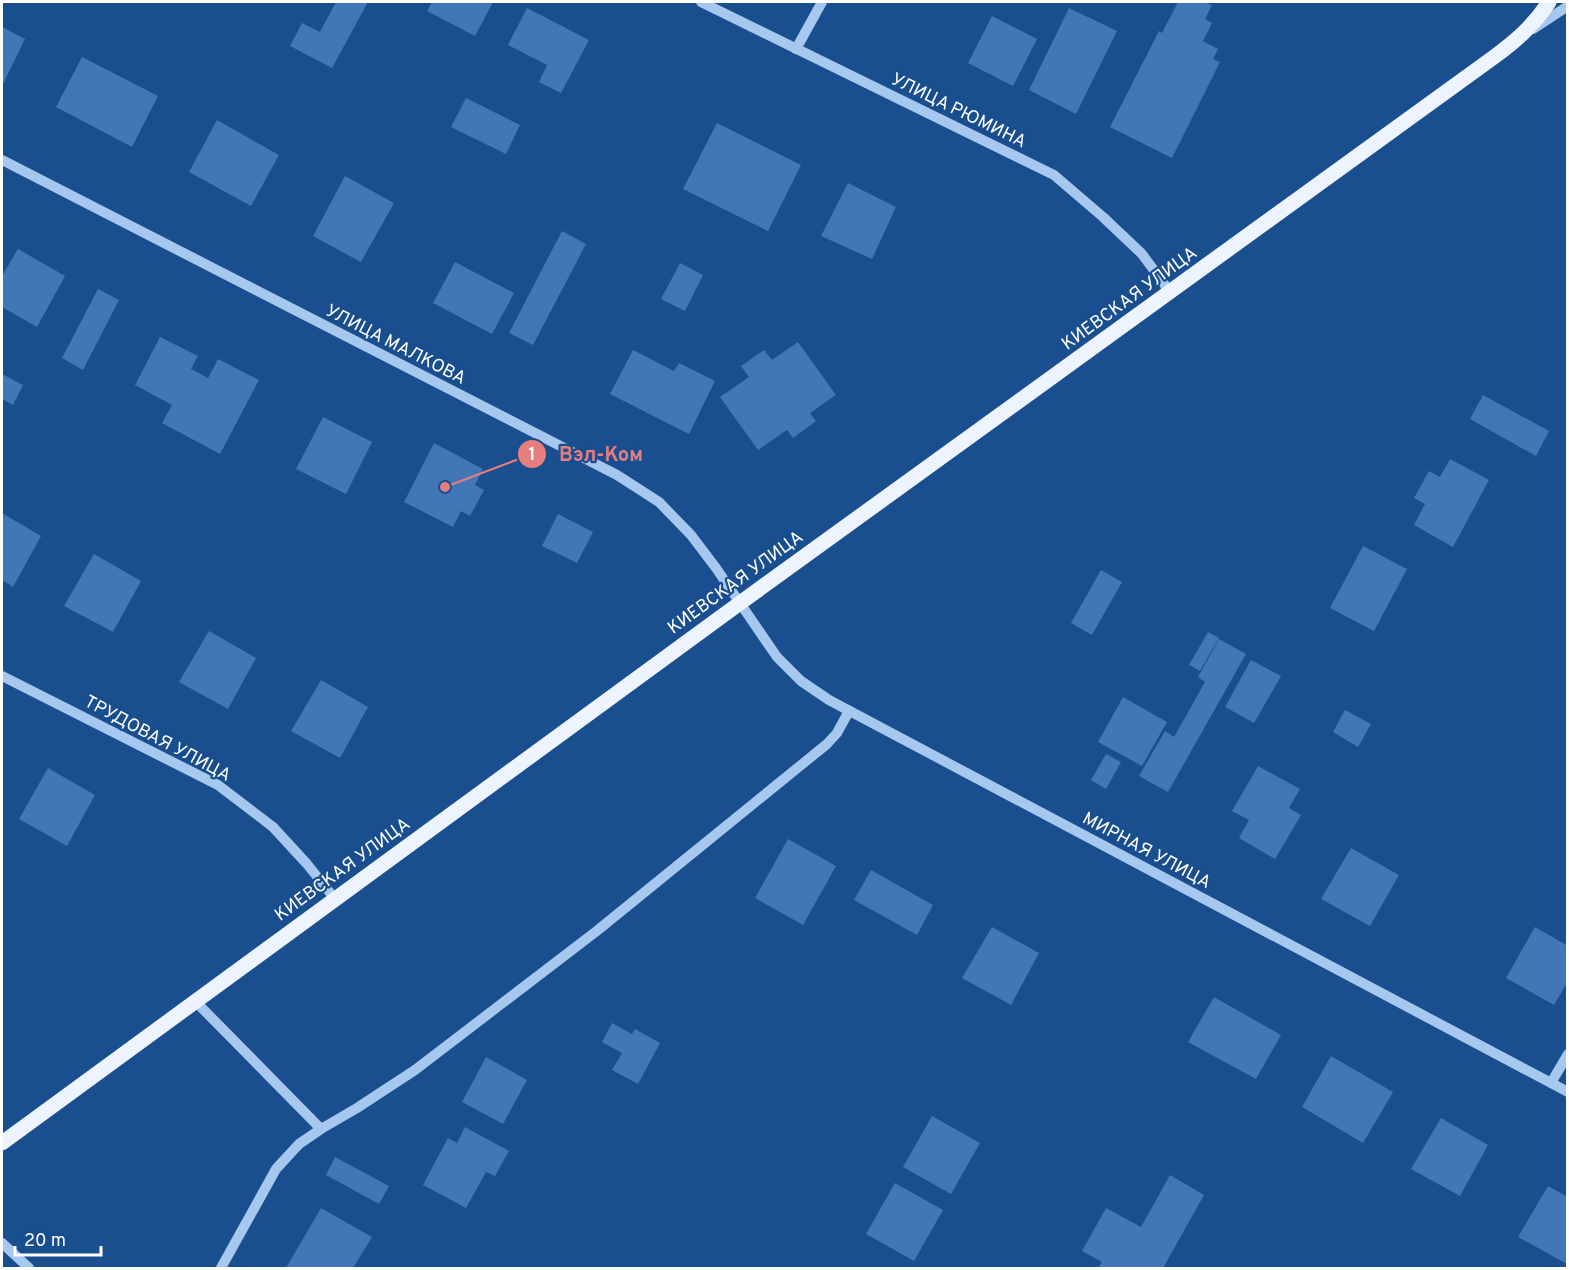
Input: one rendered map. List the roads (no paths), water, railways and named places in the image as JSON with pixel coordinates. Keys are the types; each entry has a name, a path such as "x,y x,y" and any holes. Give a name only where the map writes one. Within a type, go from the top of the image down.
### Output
{"main road":[{"name":"КИЕВСКАЯ УЛИЦА","path":"2,1143 740,603 1494,57 1517,40 1539,17 1549,2"}],"street":[{"name":"УЛИЦА РЮМИНА","path":"701,2 1053,174 1142,254 1170,292"},
{"path":"796,49 822,2"},
{"path":"1517,40 1568,6"},
{"name":"УЛИЦА МАЛКОВА","path":"2,160 616,476 659,502 691,536 740,603"},
{"name":"МИРНАЯ УЛИЦА","path":"740,603 777,657 801,681 829,700 1568,1092"},
{"name":"ТРУДОВАЯ УЛИЦА","path":"2,676 218,785 273,827 335,899"},
{"path":"221,1269 276,1169 299,1144 416,1070 598,930 827,744 837,733 849,711"},
{"path":"195,1001 321,1129"},
{"path":"1551,1083 1568,1054"},
{"path":"2,1243 29,1269"}],"place":[{"name":"Вэл-Ком","path":"445,487"}]}
